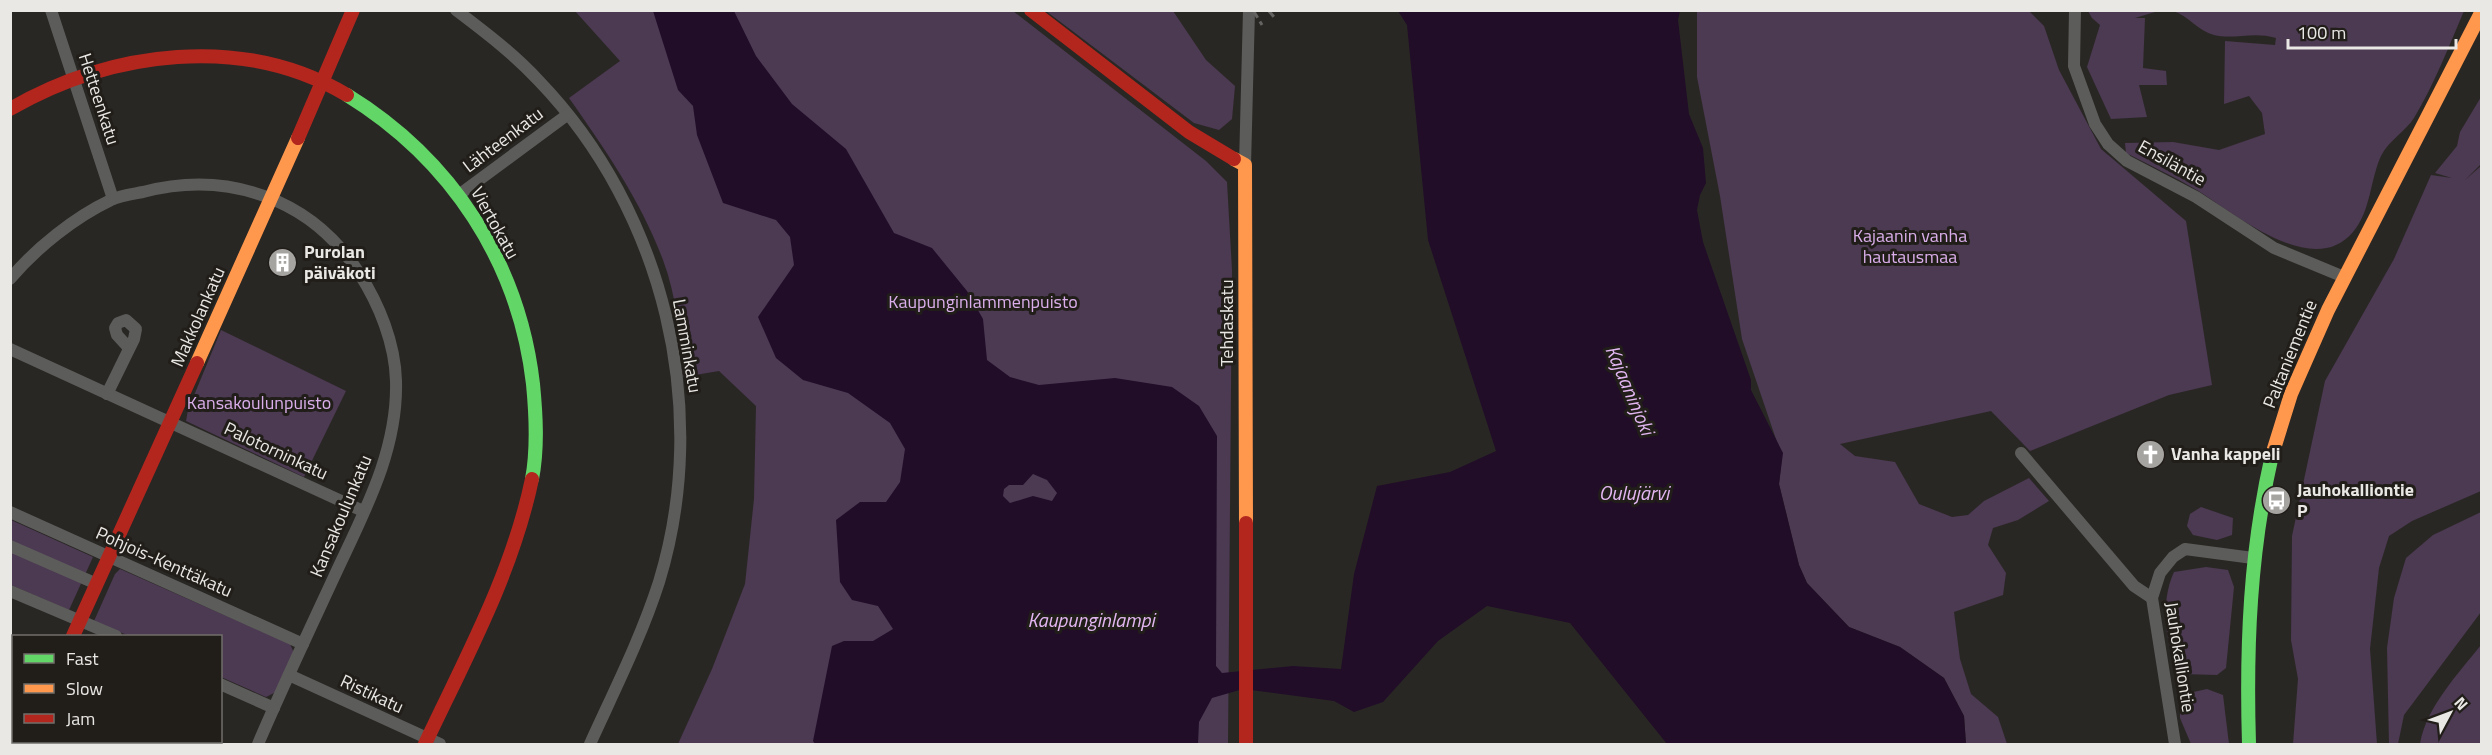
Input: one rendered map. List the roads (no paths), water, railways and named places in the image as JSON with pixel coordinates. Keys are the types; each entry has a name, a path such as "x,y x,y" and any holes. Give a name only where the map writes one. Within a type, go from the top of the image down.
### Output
{"street":[{"name":"Hetteenkatu","path":"51,10 113,199"},
{"name":"Makkolankatu","path":"73,635 271,200 353,10"},
{"name":"Lamminkatu","path":"456,10 540,81 611,178 643,244 670,331 680,413 678,484 671,532 659,582 638,637 590,744"},
{"path":"1031,10 1189,132 1245,165 1249,10"},
{"name":"Ensiläntie","path":"2075,10 2074,66 2095,124 2108,144 2127,161 2196,197 2274,248 2344,277"},
{"name":"Paltaniementie","path":"2249,744 2246,658 2253,558 2263,495 2289,400 2313,338 2481,11"},
{"name":"Viertokatu","path":"10,109 37,94 74,80 162,57 191,55 258,63 322,82 354,99 384,121 424,156 460,194 493,252 521,323 532,374 536,435 530,487 513,548 431,743"},
{"name":"Lähteenkatu","path":"460,194 567,115"},
{"name":"Tehdaskatu","path":"1245,165 1246,744"},
{"name":"Kansakoulunkatu","path":"10,279 58,235 113,199 166,186 195,183 229,185 271,200 305,216 336,243 371,292 386,327 395,370 393,423 384,466 258,744"},
{"path":"107,394 128,347"},
{"name":"Palotorninkatu","path":"10,349 363,512"},
{"path":"2020,453 2134,586 2152,598"},
{"name":"Pohjois-Kenttäkatu","path":"10,512 303,644"},
{"path":"10,546 97,584"},
{"name":"Jauhokalliontie","path":"2175,744 2152,598 2160,573 2173,557 2186,549 2253,558"},
{"path":"10,591 114,635"},
{"name":"Ristikatu","path":"289,675 431,743"},
{"path":"222,685 274,708"}],"water":[{"path":"653,11 734,11 756,56 792,104 846,149 894,233 932,248 967,291 983,319 987,360 1010,377 1039,385 1115,378 1172,387 1199,406 1217,436 1216,666 1222,673 1293,666 1341,669 1354,574 1377,486 1450,472 1496,451 1428,240 1407,25 1398,11 1680,11 1678,20 1689,114 1703,148 1706,183 1700,195 1697,210 1703,242 1751,380 1751,390 1783,453 1779,484 1799,565 1807,583 1849,627 1900,647 1944,678 1964,716 1966,744 1667,744 1570,623 1487,606 1438,641 1383,702 1354,712 1334,701 1243,689 1212,698 1199,722 1198,744 815,744 813,741 832,646 844,641 873,641 893,629 878,606 852,600 840,582 836,520 860,502 886,502 900,482 905,449 890,423 848,393 803,380 776,358 758,317 794,265 790,237 776,220 723,203 697,135 693,106 678,90","holes":["1033,474 1047,480 1057,493 1052,501 1033,496 1010,503 1003,496 1004,489 1009,485 1023,485"]}],"railway":[{"path":"1253,10 1262,25"},
{"path":"1268,10 1274,17"}],"place":[{"name":"Purolan päiväkoti","path":"283,262"},
{"name":"Vanha kappeli","path":"2150,454"},
{"name":"Jauhokalliontie P","path":"2276,500"}],"park label":[{"name":"Kajaanin vanha hautausmaa","path":"1910,246"},
{"name":"Kaupunginlammenpuisto","path":"983,302"},
{"name":"Kansakoulunpuisto","path":"259,403"}],"water label":[{"name":"Kajaaninjoki","path":"1630,390"},
{"name":"Oulujärvi","path":"1634,493"},
{"name":"Kaupunginlampi","path":"1091,620"}]}
